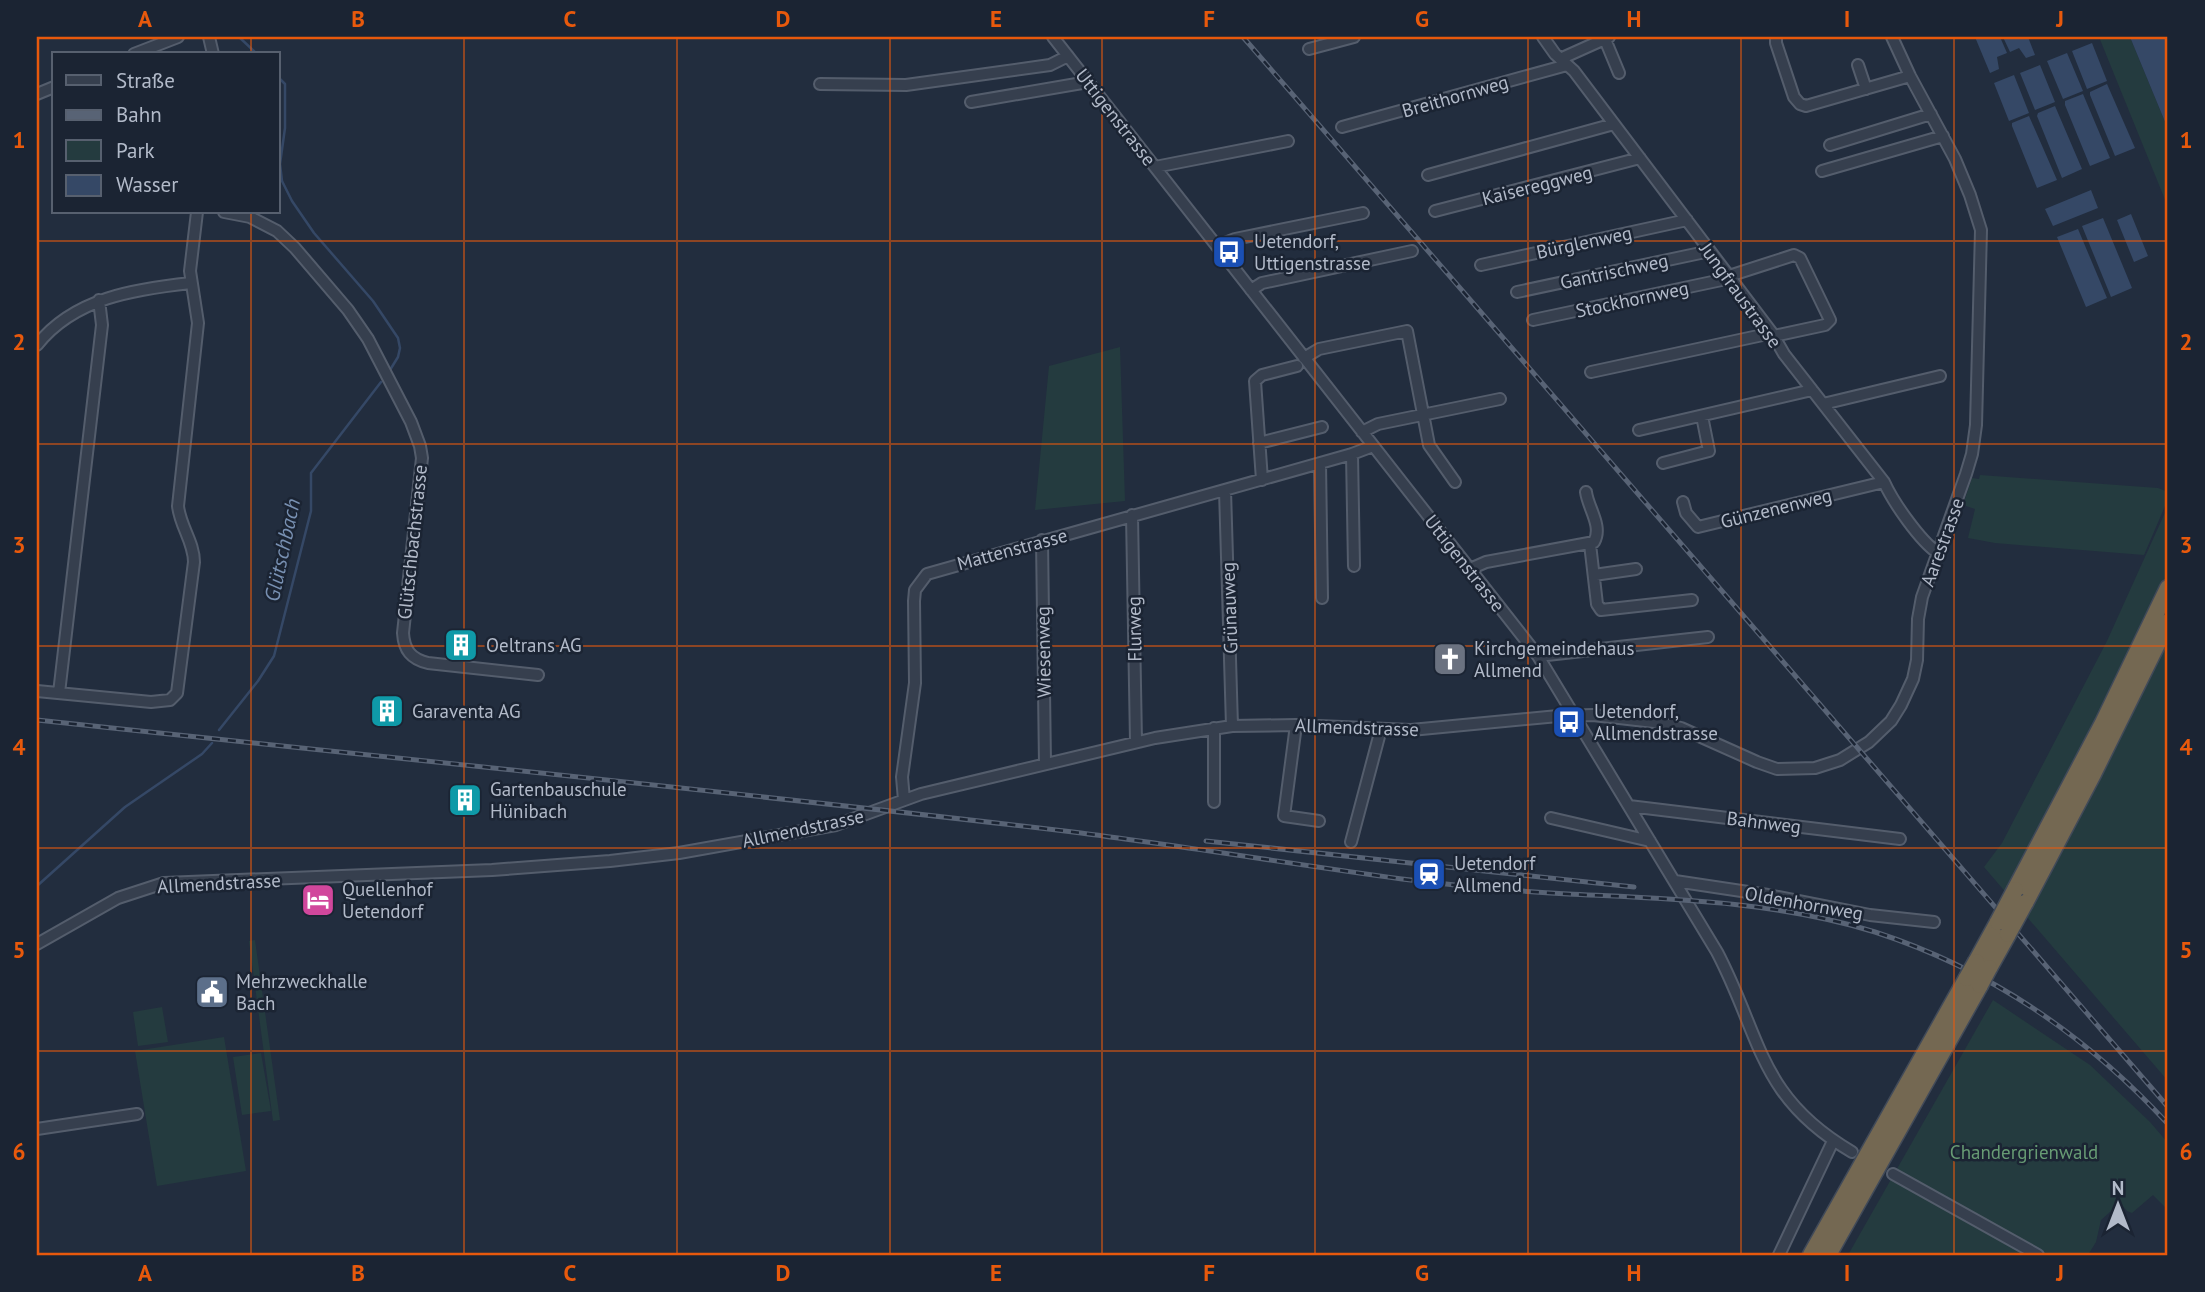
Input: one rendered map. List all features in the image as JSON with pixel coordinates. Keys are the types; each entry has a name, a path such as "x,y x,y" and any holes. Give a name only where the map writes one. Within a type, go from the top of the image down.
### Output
{"highway":[{"path":"2020,897 2168,589"},
{"path":"1811,1255 2099,762 2168,622"},
{"path":"1828,1255 1973,981"}],"street":[{"path":"139,52 177,37"},
{"name":"Uttigenstrasse","path":"1053,37 1251,290 1301,362 1362,432 1538,656 1724,964 1757,1047 1774,1081 1800,1114 1833,1141 1852,1152"},
{"path":"1309,49 1354,37"},
{"name":"Jungfraustrasse","path":"1543,37 1614,124 1773,334 1784,354 1884,482 1898,506 1930,547 1938,553"},
{"path":"1606,37 1619,73"},
{"name":"Breithornweg","path":"1342,127 1564,62 1606,37"},
{"path":"1776,37 1794,97 1800,104 1815,105 1910,76"},
{"name":"Aarestrasse","path":"1574,715 1604,716 1681,728 1777,769 1806,769 1833,763 1854,752 1877,735 1891,720 1905,696 1917,660 1919,606 1966,474 1975,437 1981,244 1970,195 1955,159 1892,37"},
{"path":"820,85 919,84 1050,65 1068,56"},
{"path":"1858,65 1866,89"},
{"path":"971,102 1088,82"},
{"path":"1830,145 1931,114"},
{"path":"1428,175 1614,124"},
{"path":"1822,171 1943,136"},
{"path":"1155,167 1288,141"},
{"name":"Kaisereggweg","path":"1435,211 1640,158"},
{"path":"1217,246 1235,239 1363,213"},
{"path":"37,691 151,702 170,700 177,693 194,555 178,506 198,323 190,271 197,214"},
{"name":"Glütschbachstrasse","path":"234,214 250,217 277,231 359,324 417,435 422,458 403,633 404,645 418,660 428,663 538,675"},
{"name":"Bürglenweg","path":"1481,265 1687,220"},
{"path":"1251,290 1262,283 1412,251"},
{"name":"Gantrischweg","path":"1517,292 1710,251"},
{"name":"Stockhornweg","path":"1534,320 1730,277 1794,255 1800,258 1830,320 1825,325 1773,334"},
{"path":"37,345 59,324 99,300 167,284 191,283"},
{"path":"59,693 102,325 99,300"},
{"path":"1262,480 1255,381 1262,375 1301,362 1319,349 1407,331 1431,450 1455,482"},
{"path":"1591,372 1773,334"},
{"path":"1823,404 1940,376"},
{"path":"1639,430 1812,390"},
{"path":"1362,432 1378,424 1500,399"},
{"path":"1663,463 1709,451 1702,416"},
{"path":"1259,443 1322,427"},
{"name":"Mattenstrasse","path":"904,800 902,777 915,683 915,590 927,574 1373,446"},
{"path":"1352,454 1354,566"},
{"path":"1320,463 1322,598"},
{"name":"Günzenenweg","path":"1683,502 1686,513 1698,527 1884,482"},
{"name":"Grünauweg","path":"1225,490 1232,726"},
{"path":"1470,569 1486,562 1590,544 1597,533 1586,492"},
{"name":"Flurweg","path":"1132,515 1136,742"},
{"name":"Wiesenweg","path":"1042,540 1045,764"},
{"path":"1590,544 1597,604 1601,610 1692,600"},
{"path":"1594,575 1636,569"},
{"path":"1538,656 1708,637"},
{"name":"Allmendstrasse","path":"37,944 118,898 164,883 470,872 645,858 836,825 904,800 1136,742 1214,728 1296,725 1428,729 1574,715"},
{"path":"1296,725 1284,816 1319,821"},
{"path":"1214,728 1214,802"},
{"path":"1351,842 1381,729"},
{"name":"Bahnweg","path":"1629,806 1900,839"},
{"path":"1551,818 1650,841"},
{"name":"Oldenhornweg","path":"1675,881 1768,895 1870,915 1934,922"},
{"path":"37,1129 137,1114"},
{"path":"1779,1255 1833,1141"},
{"path":"1893,1174 2038,1255"}],"green space":[{"path":"2099,37 2130,37 2168,129 2168,207"},
{"path":"1120,347 1125,501 1035,510 1049,366"},
{"path":"1980,475 2158,488 2168,492 2168,499 2144,555 1995,543 1968,538 1975,509 1963,505 1972,478 1979,479"},
{"path":"2168,506 2168,1081 1984,867 2002,843 2107,641"},
{"path":"255,940 280,1120 273,1121 249,941"},
{"name":"Chandergrienwald","path":"1993,1000 2090,1065 2150,1122 2168,1143 2168,1207 2153,1195 2132,1213 2120,1203 2101,1220 2096,1242 2088,1255 1848,1255"},
{"path":"162,1007 168,1042 138,1046 133,1012"},
{"path":"224,1037 246,1171 157,1186 135,1051"},
{"path":"261,1053 271,1111 242,1115 233,1057"}],"water":[{"path":"1975,37 2000,37 2007,53 1997,57 1999,69 1990,73"},
{"path":"2003,37 2028,37 2035,55 2026,58 2019,48 2010,52"},
{"path":"2130,37 2168,37 2168,129"},
{"path":"2092,43 2107,81 2087,89 2072,51"},
{"path":"2067,53 2083,91 2063,99 2047,61"},
{"path":"2040,65 2055,102 2035,110 2020,73"},
{"path":"2014,75 2029,113 2009,121 1994,83"},
{"path":"2107,84 2135,148 2115,156 2090,95 2090,92"},
{"path":"2083,94 2110,158 2090,166 2065,105 2065,101"},
{"path":"2055,106 2082,169 2062,178 2037,116 2038,113"},
{"path":"2029,116 2057,180 2037,188 2012,126 2012,123"},
{"path":"2091,190 2098,208 2053,226 2045,209"},
{"path":"2131,214 2148,256 2134,262 2117,220"},
{"path":"2103,218 2132,288 2111,297 2082,226"},
{"path":"2078,229 2107,298 2086,307 2057,237"}],"waterway":[{"name":"Glütschbach","path":"239,37 255,52"},
{"name":"Glütschbach","path":"280,79 285,84 285,128 280,164"},
{"name":"Glütschbach","path":"280,164 282,181 292,201 314,233 373,301 398,338 398,357 390,370"},
{"name":"Glütschbach","path":"219,730 274,656 311,511 311,473 381,382"},
{"name":"Glütschbach","path":"37,886 125,807 202,754 212,743"}],"railway":[{"path":"1243,37 2168,1107"},
{"path":"37,720 1073,832 1443,884 1723,903 1799,914 1875,932 1917,947 1996,986 2070,1034 2137,1092 2168,1124"},
{"path":"1206,841 1634,887"}],"place":[{"name":"Uetendorf, Uttigenstrasse","path":"1229,252"},
{"name":"Oeltrans AG","path":"461,645"},
{"name":"Kirchgemeindehaus Allmend","path":"1450,659"},
{"name":"Garaventa AG","path":"387,711"},
{"name":"Uetendorf, Allmendstrasse","path":"1569,722"},
{"name":"Gartenbauschule Hünibach","path":"465,800"},
{"name":"Uetendorf Allmend","path":"1429,874"},
{"name":"Quellenhof Uetendorf","path":"318,900"},
{"name":"Mehrzweckhalle Bach","path":"212,992"}]}
